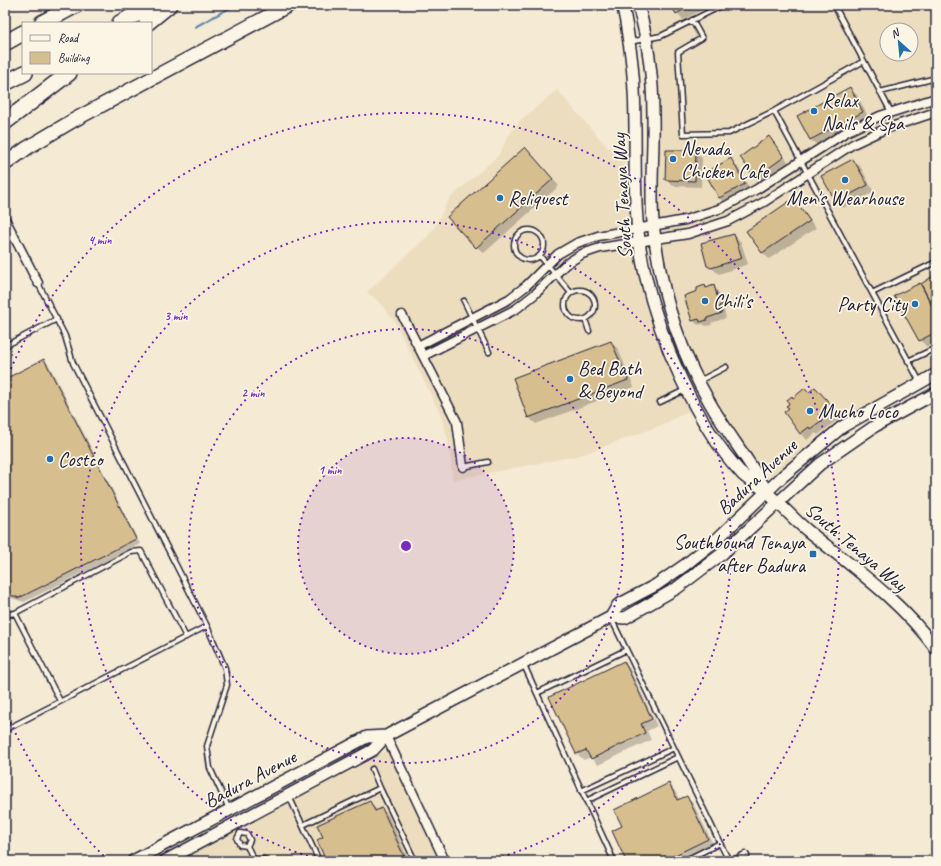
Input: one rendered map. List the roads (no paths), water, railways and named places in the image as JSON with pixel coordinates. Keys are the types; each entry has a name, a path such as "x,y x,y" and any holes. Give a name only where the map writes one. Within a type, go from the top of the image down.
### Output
{"highway":[{"path":"44,22 76,5"},
{"path":"122,22 154,5"},
{"path":"148,22 169,5"},
{"path":"5,43 22,34"},
{"path":"5,84 23,74"},
{"path":"5,122 68,74"}],"main road":[{"path":"5,164 27,148 74,120 289,5"},
{"name":"South Tenaya Way","path":"622,5 633,63 636,116 638,229 644,272 657,320 675,366 724,452 743,476 767,492 807,530 888,594 924,632 936,649"},
{"name":"South Tenaya Way","path":"638,5 649,61 654,115 652,174 655,239 660,269 671,316 698,381 710,403 753,467 767,492"},
{"name":"Badura Avenue","path":"611,617 618,605 656,585 685,565 715,541 783,476 842,427 936,374"},
{"name":"Badura Avenue","path":"165,861 238,828 289,795 373,750 386,736 611,617 625,618 677,588 723,553 820,464 875,426 936,393"},
{"name":"Badura Avenue","path":"133,861 367,737 386,736"},
{"path":"230,810 238,828"}],"street":[{"path":"418,346 518,293 547,264 568,248 587,239 685,220 722,208 757,189 800,160 846,132 891,112 936,98"},
{"path":"423,356 478,329 525,302 574,258 591,251 688,234 728,221 764,202 823,162 866,138 892,126 936,112"},
{"path":"5,219 38,283"},
{"path":"402,315 457,422 462,467"},
{"path":"386,736 445,861"},
{"path":"736,861 745,856"}],"lane":[{"path":"629,42 661,36 723,5"},
{"path":"834,5 891,112"},
{"path":"692,20 702,38 678,52 683,134 729,134 864,61"},
{"path":"880,92 936,78"},
{"path":"774,111 920,383"},
{"path":"526,229 537,231 541,234 545,244 540,256 528,260 519,256 514,248 515,238 518,234 526,229"},
{"path":"540,256 571,293"},
{"path":"872,293 936,262"},
{"path":"38,283 65,336 73,363 207,626 225,668 227,686 207,746 210,768 230,810"},
{"path":"576,291 586,292 593,298 593,313 585,319 576,320 568,314 566,310 566,301 571,293 576,291"},
{"path":"464,301 489,352"},
{"path":"5,346 57,319"},
{"path":"585,319 589,331"},
{"path":"908,361 936,348"},
{"path":"698,381 726,367"},
{"path":"660,402 687,389"},
{"path":"462,467 488,462"},
{"path":"5,614 15,613 131,552 141,552 186,637"},
{"path":"15,613 60,701"},
{"path":"611,617 729,861"},
{"path":"5,730 207,626"},
{"path":"537,693 626,650"},
{"path":"523,663 614,861"},
{"path":"581,791 674,748"},
{"path":"586,800 678,757"},
{"path":"372,769 415,861"},
{"path":"303,825 380,788"},
{"path":"289,795 319,861"},
{"path":"238,828 238,839 240,844 247,846 254,861 263,859 268,861"},
{"path":"238,828 247,834 250,840 247,846"},
{"path":"684,861 720,843"}],"waterway":[{"path":"195,27 235,5"}],"place":[{"name":"Relax Nails & Spa","path":"814,111"},
{"name":"Nevada Chicken Cafe","path":"673,159"},
{"name":"Men's Wearhouse","path":"845,180"},
{"name":"Reliquest","path":"500,198"},
{"name":"Chili's","path":"705,301"},
{"name":"Party City","path":"915,304"},
{"name":"Bed Bath & Beyond","path":"570,379"},
{"name":"Mucho Loco","path":"810,411"},
{"name":"Costco","path":"50,459"},
{"name":"Southbound Tenaya after Badura","path":"813,554"}]}
